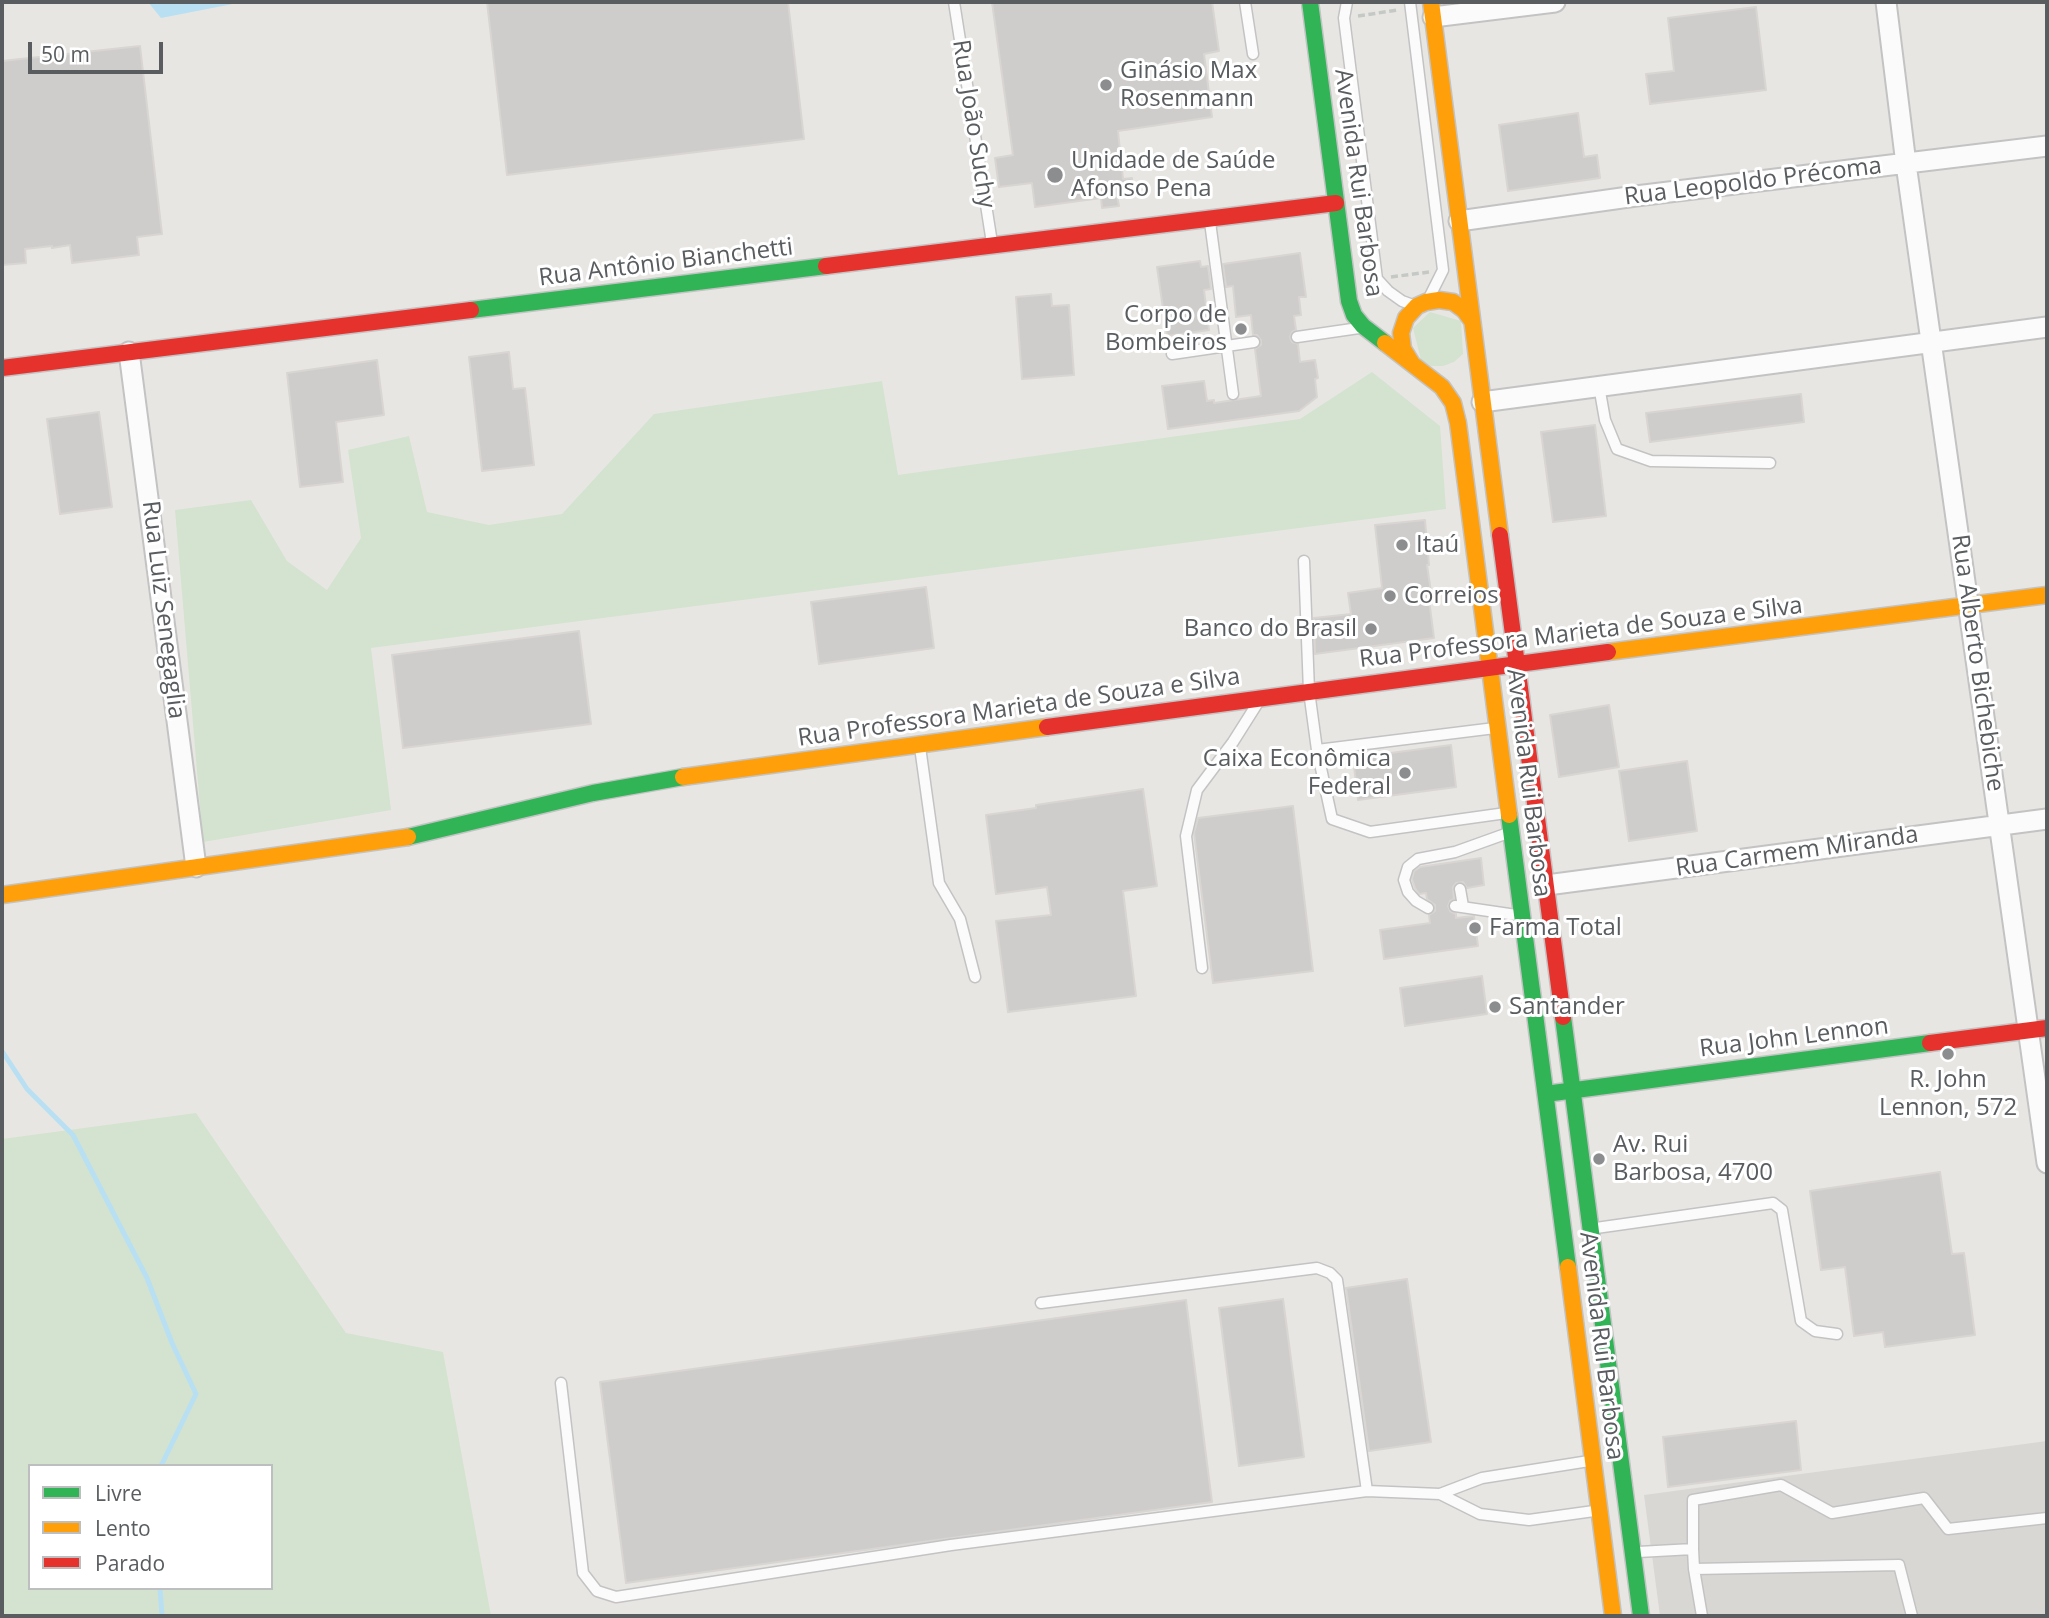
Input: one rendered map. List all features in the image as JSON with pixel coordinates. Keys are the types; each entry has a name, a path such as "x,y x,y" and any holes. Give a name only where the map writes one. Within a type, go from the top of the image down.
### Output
{"street":[{"name":"Avenida Rui Barbosa","path":"1310,2 1349,301 1354,314 1365,327 1442,387 1453,403 1458,422 1613,1616"},
{"path":"1432,10 1555,2"},
{"name":"Rua Alberto Bichebiche","path":"1886,2 1906,164 2000,825 2038,1029 2047,1163"},
{"name":"Avenida Rui Barbosa","path":"1432,10 1641,1616"},
{"name":"Rua Leopoldo Précoma","path":"1459,221 1650,194 2047,146"},
{"name":"Rua Antônio Bianchetti","path":"2,368 1336,203"},
{"path":"1411,362 1403,349 1401,333 1406,318 1421,304 1439,300 1452,302 1464,310 1472,321"},
{"path":"1482,402 2047,327"},
{"path":"1426,373 1443,374 1458,367 1471,356 1475,340"},
{"name":"Rua Luiz Senegaglia","path":"130,352 196,867"},
{"name":"Rua Professora Marieta de Souza e Silva","path":"2,895 399,839 539,804 638,784 920,743 2047,595"},
{"name":"Rua Carmem Miranda","path":"1546,885 2047,819"},
{"name":"Rua John Lennon","path":"1546,1094 2038,1029"}],"lane":[{"name":"Rua João Suchy","path":"954,2 992,246"},
{"path":"1245,2 1253,54"},
{"path":"1347,2 1344,18 1377,279 1402,301 1421,304 1433,292 1443,270 1410,2"},
{"path":"1209,218 1233,394"},
{"path":"1297,337 1365,327"},
{"path":"1172,354 1254,342"},
{"path":"1599,387 1605,420 1617,449 1651,461 1770,463"},
{"path":"1304,561 1309,691 1317,751 1332,819 1370,832 1510,812"},
{"path":"1202,968 1186,836 1197,790 1261,698"},
{"path":"1317,751 1499,727"},
{"path":"920,743 939,883 960,919 975,977"},
{"path":"1428,908 1408,892 1404,880 1408,867 1418,859 1456,857 1511,832"},
{"path":"1460,889 1459,906 1522,916"},
{"path":"1591,1228 1773,1203 1782,1210 1801,1321 1815,1331 1837,1334"},
{"path":"1041,1303 1317,1268 1330,1273 1337,1280 1367,1491"},
{"path":"561,1383 583,1573 597,1591 616,1597 951,1545 1367,1491 1440,1494 1482,1478 1592,1461"},
{"path":"1702,1616 1694,1569 1693,1500 1781,1485 1832,1513 1924,1498 1948,1529 2047,1518"},
{"path":"1440,1494 1480,1514 1529,1520 1598,1511"},
{"path":"1633,1552 1693,1549"},
{"path":"1694,1569 1899,1565 1912,1616"}],"path":[{"path":"1352,17 1398,10"},
{"path":"1386,278 1429,272"}],"shaded area":[{"path":"2047,1441 2047,1616 1660,1616 1644,1495"}],"green space":[{"path":"1430,312 1461,321 1463,354 1454,362 1443,366 1431,366 1421,360 1413,328"},
{"path":"1372,372 1440,426 1446,509 371,648 391,810 203,842 175,510 251,500 287,561 327,590 361,538 348,450 409,436 427,512 489,525 562,514 654,414 882,381 898,475 1300,419"},
{"path":"196,1113 346,1333 443,1352 491,1616 2,1616 2,1139"}],"water":[{"path":"148,2 243,2 161,18"}],"building":[{"path":"487,2 788,2 804,139 507,175"},
{"name":"Ginásio Max Rosenmann","path":"992,2 1212,2 1219,51 1204,54 1212,117 1118,131 1123,179 1132,178 1133,193 1117,196 1119,206 1102,208 1101,198 1035,207 1032,183 999,187 995,158 1013,155"},
{"path":"1756,7 1766,90 1650,104 1646,74 1674,71 1668,18"},
{"path":"140,46 162,234 137,237 139,255 72,263 70,245 52,246 25,249 26,263 2,265 2,61"},
{"path":"1578,113 1584,157 1597,155 1600,178 1508,191 1499,125"},
{"path":"1300,253 1306,297 1299,297 1301,315 1294,316 1296,330 1290,337 1292,342 1298,344 1300,362 1315,360 1317,397 1299,411 1168,429 1162,386 1204,381 1207,401 1214,400 1214,403 1261,396 1255,349 1261,345 1261,340 1257,335 1253,335 1251,315 1236,317 1233,286 1226,287 1223,264"},
{"path":"1200,261 1201,267 1208,266 1211,289 1204,290 1209,330 1167,336 1157,267"},
{"path":"1051,294 1052,306 1069,305 1074,375 1022,379 1016,297"},
{"path":"509,352 513,389 525,388 534,465 482,471 469,357"},
{"path":"377,360 384,415 336,422 343,482 300,487 287,373"},
{"path":"1801,394 1804,422 1650,442 1646,413"},
{"path":"99,412 112,507 60,514 47,419"},
{"path":"1595,425 1606,516 1553,522 1541,432"},
{"path":"1425,520 1434,638 1315,654 1314,618 1351,614 1348,593 1382,588 1375,525"},
{"path":"926,587 934,648 819,664 811,602"},
{"path":"579,631 591,724 403,748 392,655"},
{"path":"1609,705 1619,767 1559,777 1550,715"},
{"name":"Caixa Econômica Federal","path":"1451,745 1456,787 1358,800 1353,758"},
{"path":"1687,761 1697,831 1629,841 1619,771"},
{"path":"1143,789 1157,886 1123,891 1136,996 1008,1012 996,921 1051,915 1047,887 996,894 986,815"},
{"path":"1293,806 1313,971 1213,983 1194,833 1198,818"},
{"path":"1481,858 1484,885 1467,888 1463,882 1456,883 1453,887 1454,899 1448,906 1450,911 1456,914 1456,918 1474,916 1478,946 1384,959 1380,930 1430,923 1429,915 1435,911 1435,905 1427,899 1426,893 1419,894 1415,888 1412,879 1414,871 1420,867"},
{"path":"1482,976 1487,1014 1405,1026 1400,988"},
{"path":"1940,1172 1952,1254 1964,1253 1975,1335 1885,1347 1883,1332 1854,1336 1845,1267 1821,1270 1810,1191"},
{"path":"1407,1279 1431,1442 1369,1451 1346,1288"},
{"path":"1283,1299 1304,1457 1239,1466 1219,1308"},
{"path":"1186,1300 1212,1502 626,1583 600,1382"},
{"path":"1796,1421 1801,1470 1668,1487 1663,1437"}],"waterway":[{"path":"2,1051 27,1089 73,1135 147,1278 172,1343 196,1394 162,1464"},
{"path":"160,1590 162,1616"}],"traffic: fast":[{"path":"1310,2 1349,301 1354,315 1363,326 1385,343"},
{"path":"471,310 826,266"},
{"path":"408,837 593,793 683,777"},
{"path":"1509,815 1568,1267"},
{"path":"1563,1017 1641,1616"},
{"path":"1553,1093 1930,1043"}],"traffic: slow":[{"path":"1431,2 1500,535"},
{"path":"1411,362 1403,349 1401,333 1406,318 1417,306 1439,300 1453,302 1464,310 1472,321"},
{"path":"1385,343 1442,387 1453,403 1458,423 1509,815"},
{"path":"1608,652 2047,595"},
{"path":"683,777 1047,727"},
{"path":"2,895 408,837"},
{"path":"1568,1267 1613,1616"}],"traffic: jam":[{"path":"826,266 1336,203"},
{"path":"2,368 471,310"},
{"path":"1500,535 1563,1017"},
{"path":"1047,727 1608,652"},
{"path":"1930,1043 2047,1028"}],"place":[{"name":"Ginásio Max Rosenmann","path":"1106,85"},
{"name":"Unidade de Saúde Afonso Pena","path":"1055,175"},
{"name":"Corpo de Bombeiros","path":"1241,329"},
{"name":"Itaú","path":"1402,545"},
{"name":"Correios","path":"1390,596"},
{"name":"Banco do Brasil","path":"1371,629"},
{"name":"Caixa Econômica Federal","path":"1405,773"},
{"name":"Farma Total","path":"1475,928"},
{"name":"Santander","path":"1495,1007"},
{"name":"R. John Lennon, 572","path":"1948,1054"},
{"name":"Av. Rui Barbosa, 4700","path":"1599,1159"}]}
